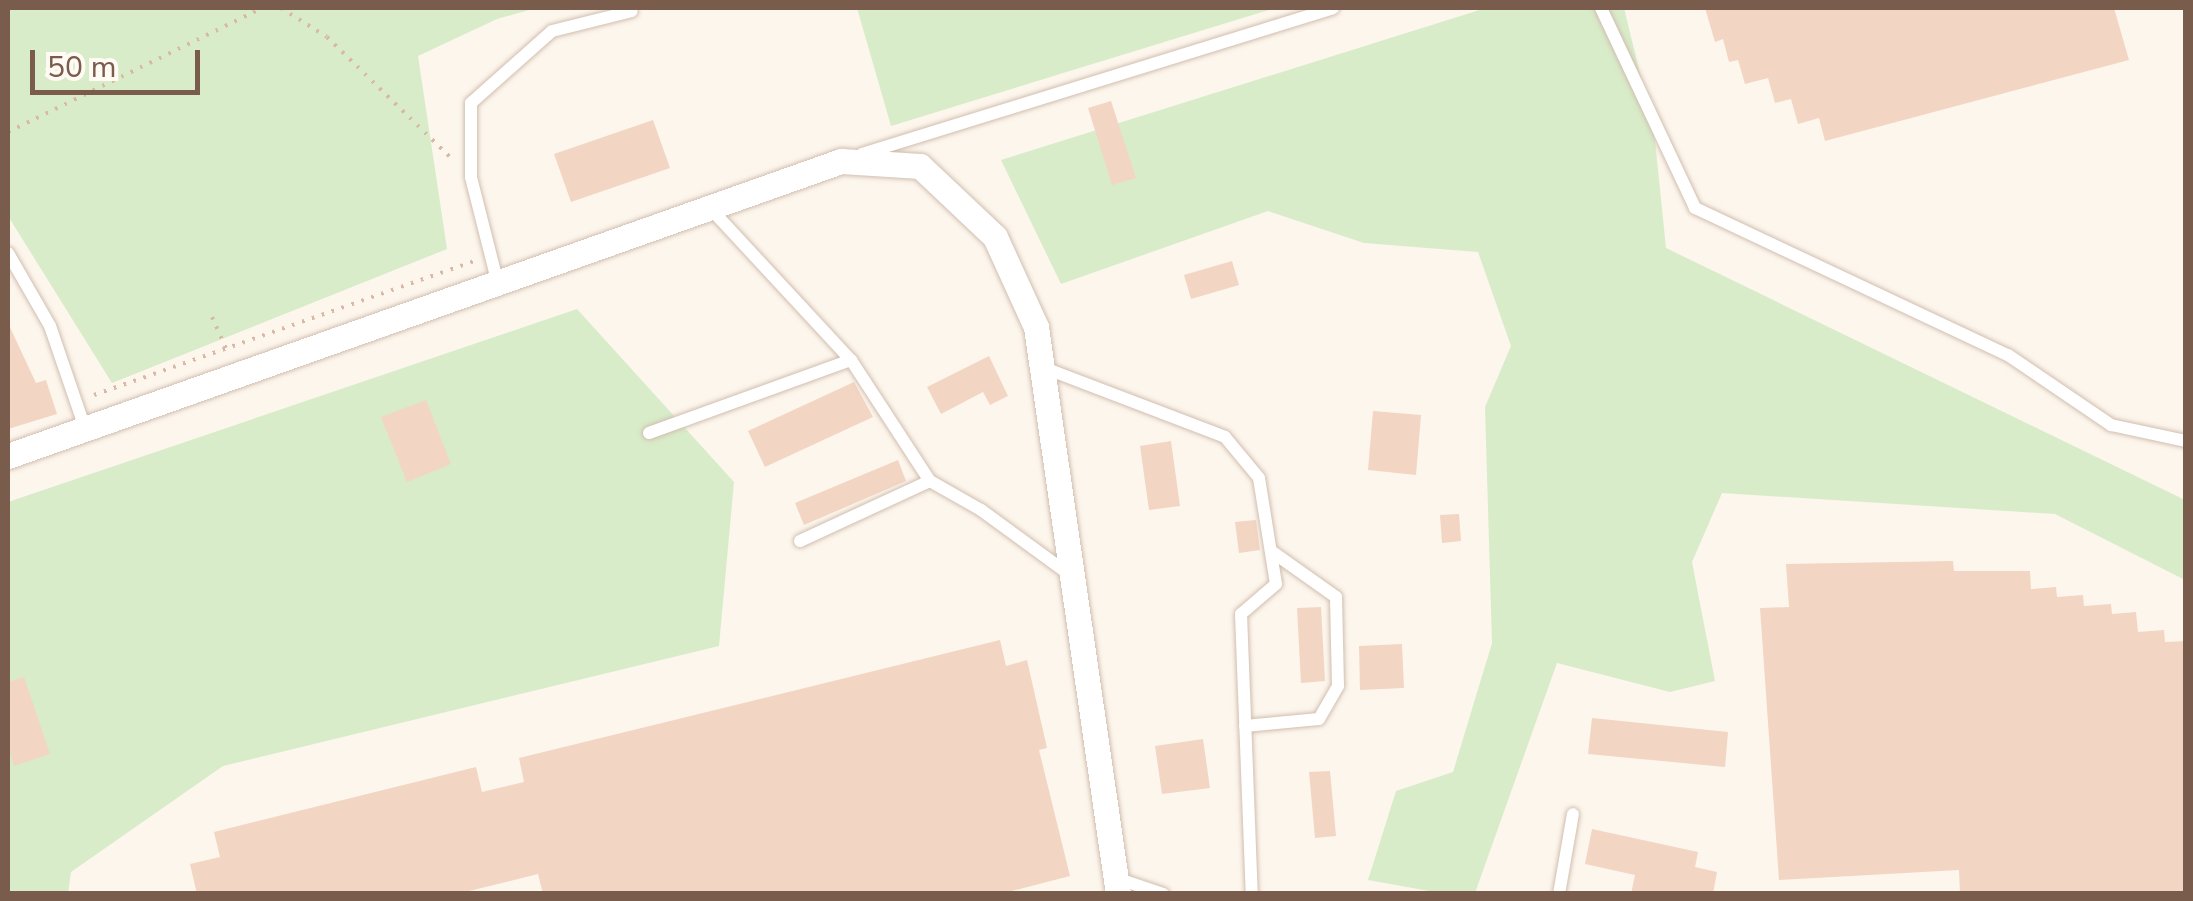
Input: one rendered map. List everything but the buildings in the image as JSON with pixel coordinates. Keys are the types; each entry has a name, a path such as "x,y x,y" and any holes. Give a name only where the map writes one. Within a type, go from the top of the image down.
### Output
{"street":[{"path":"8,456 841,161 920,166 995,237 1036,327 1117,886"}],"lane":[{"path":"841,161 1333,8"},
{"path":"1601,8 1695,208 2008,355 2111,424 2186,441"},
{"path":"498,284 471,177 471,103 552,31 632,11"},
{"path":"710,208 852,360 930,481 980,510 1072,576"},
{"path":"8,253 50,326 85,428"},
{"path":"650,433 852,360"},
{"path":"1042,368 1224,437 1259,478 1276,584 1240,614 1252,894"},
{"path":"800,541 930,481"},
{"path":"1245,726 1319,719 1338,686 1336,597 1271,550"},
{"path":"1559,894 1573,814"},
{"path":"1117,886 1163,894"}],"path":[{"path":"8,132 262,8"},
{"path":"281,8 327,37 471,177"},
{"path":"76,401 491,255"},
{"path":"212,316 226,348"}],"green space":[{"path":"8,8 536,8 497,19 418,56 447,249 112,383 8,216"},
{"path":"857,8 1275,8 891,126"},
{"path":"1486,8 1624,8 1654,131 1666,248 2185,500 2185,580 2055,514 1722,493 1692,562 1715,681 1670,692 1557,663 1475,893 1440,893 1368,880 1396,791 1453,772 1492,643 1485,407 1511,346 1478,252 1364,243 1268,211 1061,284 1001,160"},
{"path":"577,309 734,482 719,646 223,766 71,872 68,894 8,893 8,502"}]}
